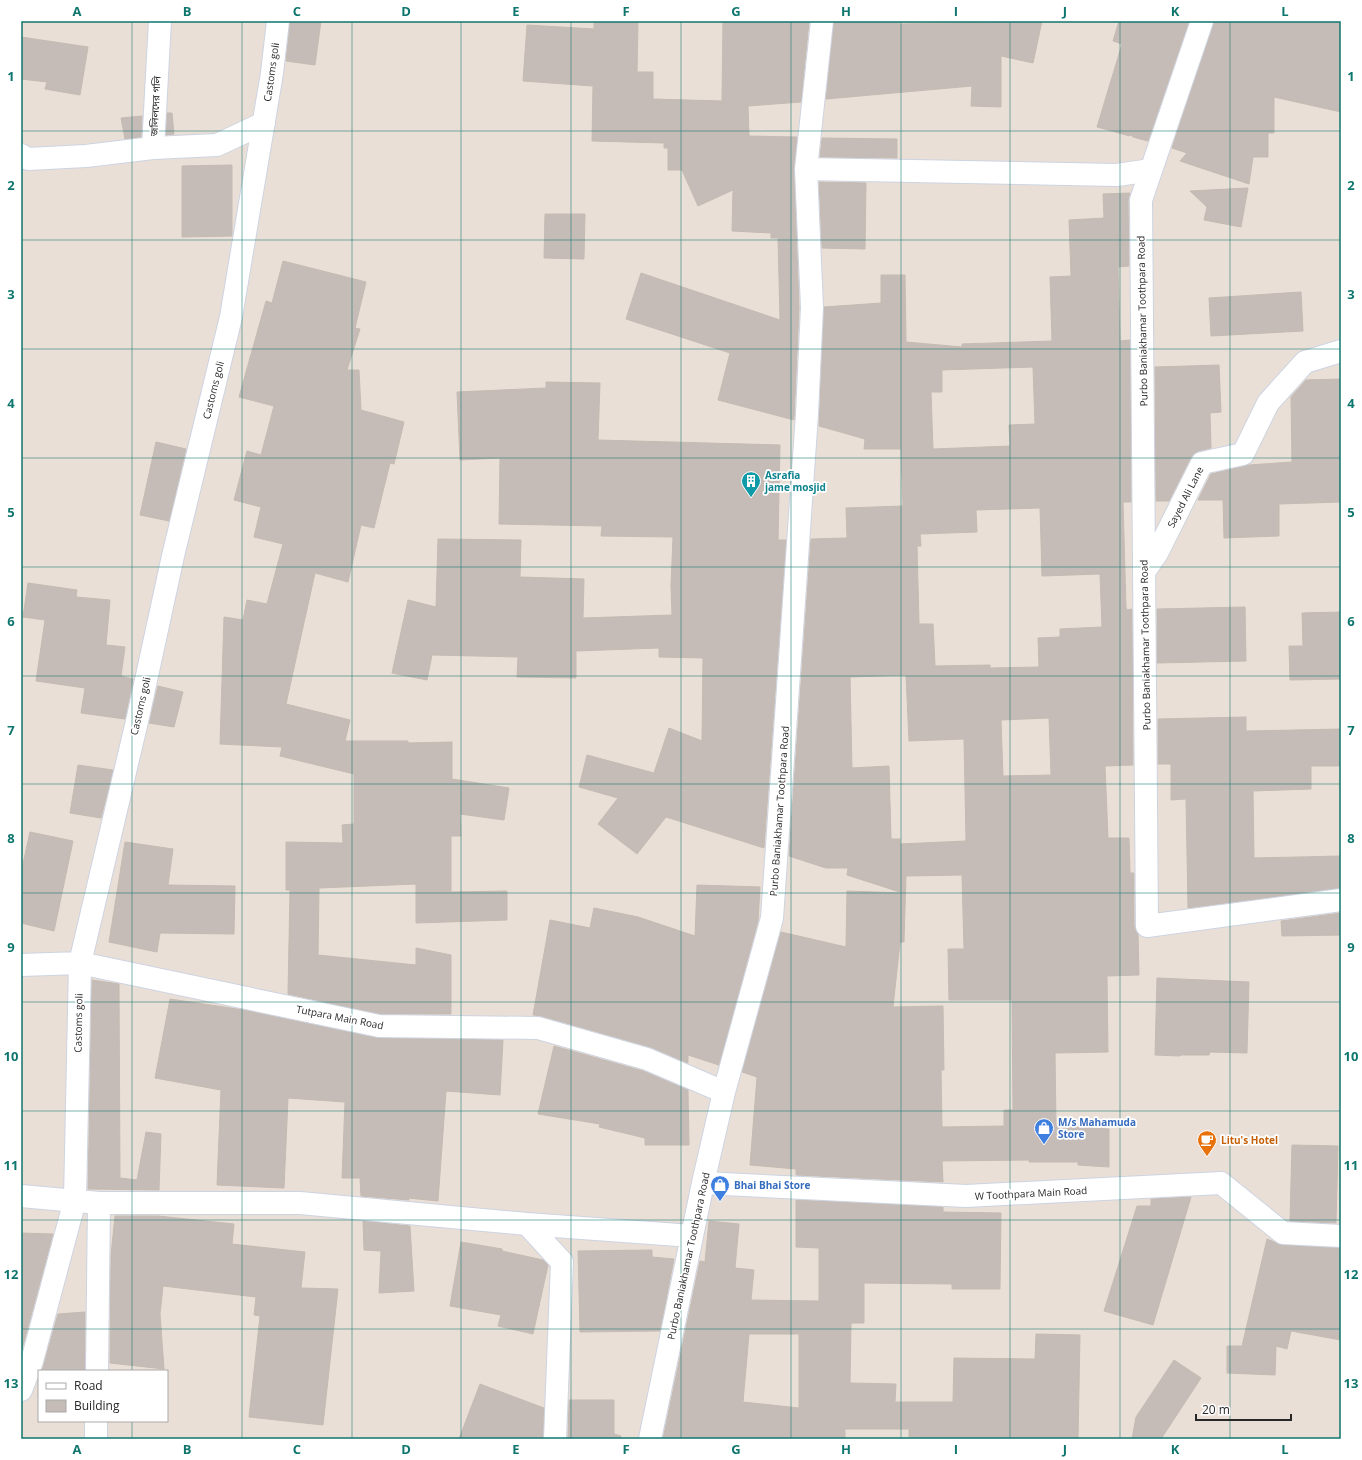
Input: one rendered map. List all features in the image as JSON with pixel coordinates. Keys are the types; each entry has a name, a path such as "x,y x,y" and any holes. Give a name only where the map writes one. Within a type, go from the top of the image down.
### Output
{"street":[{"name":"জলিলদের গলি","path":"160,21 153,148 217,145 264,123"},
{"name":"Castoms goli","path":"21,1390 32,1361 75,1200 80,963 173,556 231,317 264,123 278,21"},
{"name":"Purbo Baniakhamar Toothpara Road","path":"650,1439 702,1183 724,1092 772,918 806,421 812,307 806,169 822,21"},
{"name":"Purbo Baniakhamar Toothpara Road","path":"1202,21 1140,200 1147,926 1341,900"},
{"path":"21,155 28,159 86,156 153,148"},
{"path":"806,169 1117,175 1151,170"},
{"name":"Sayed Ali Lane","path":"1144,573 1156,553 1202,463 1243,454 1268,403 1305,362 1341,350"},
{"name":"Tutpara Main Road","path":"21,965 80,963 379,1026 538,1028 647,1059 724,1092"},
{"name":"W Toothpara Main Road","path":"702,1183 966,1196 1221,1183 1283,1233 1341,1236"},
{"path":"21,1196 99,1203 300,1203 527,1224 692,1236"},
{"path":"97,1370 99,1203"},
{"path":"527,1224 562,1262 555,1439"},
{"path":"96,1422 96,1439"}],"building":[{"path":"290,21 321,21 315,65 286,61"},
{"path":"594,21 638,21 637,72 653,72 653,99 722,101 723,21 809,21 801,102 748,106 749,136 797,137 794,170 799,307 794,420 718,400 730,353 626,319 641,273 780,320 778,238 771,238 771,233 732,231 733,190 698,206 682,170 668,170 668,148 664,148 664,143 592,141 593,86 523,81 527,25 594,29"},
{"path":"834,21 899,21 899,24 1042,21 1033,63 1001,56 1001,107 971,106 972,86 826,99"},
{"path":"1119,21 1189,21 1148,141 1133,137 1130,134 1130,136 1097,127 1122,44 1113,41"},
{"path":"1214,21 1341,21 1341,112 1274,97 1274,133 1268,133 1268,157 1253,157 1249,184 1180,161 1187,153 1172,148"},
{"path":"21,37 88,47 80,95 45,89 47,82 21,79"},
{"path":"167,113 172,113 174,134 166,135"},
{"path":"142,116 141,137 125,139 121,118"},
{"path":"822,138 897,139 897,158 820,157"},
{"path":"232,165 232,236 182,237 182,166"},
{"path":"819,182 866,183 865,249 822,248"},
{"path":"1248,188 1241,227 1204,220 1207,207 1190,191"},
{"path":"1130,193 1128,200 1129,266 1118,267 1120,341 1130,340 1131,502 1123,502 1126,607 1127,610 1132,609 1133,765 1105,766 1108,838 1129,838 1130,873 1134,873 1134,926 1138,934 1139,975 1107,976 1108,1052 1055,1053 1056,1126 1109,1129 1109,1167 1078,1165 1078,1162 1029,1162 1029,1160 942,1161 943,1182 796,1175 796,1169 750,1165 757,1077 742,1072 781,932 846,947 847,891 903,893 847,875 848,868 826,868 789,856 811,539 847,538 846,508 903,506 901,449 864,449 865,439 819,426 824,307 881,303 881,275 905,275 906,342 962,347 962,344 1052,341 1050,277 1071,276 1069,220 1104,218 1103,194","holes":["1033,367 1035,424 1009,425 1010,446 933,449 931,392 942,392 942,370","1040,508 1042,576 1100,574 1102,627 1060,629 1060,637 1038,638 1039,667 990,668 990,665 935,666 933,624 919,624 917,546 921,546 920,534 977,532 976,510","906,675 909,741 964,739 966,841 900,844 900,839 891,839 889,766 852,768 850,677","1049,718 1051,775 1003,776 1001,720","962,875 964,949 948,949 949,1000 1012,1000 1013,1110 1004,1110 1004,1126 942,1127 941,1070 944,1070 943,1006 893,1007 900,942 904,942 906,876"]},
{"path":"545,214 585,214 584,259 544,258"},
{"path":"283,261 366,282 355,328 360,329 347,370 359,370 361,410 404,422 394,464 390,463 374,528 361,525 348,582 315,573 286,704 350,720 345,741 408,741 408,743 452,742 452,779 509,788 504,820 460,814 461,836 451,836 451,892 507,891 507,920 416,923 416,884 319,888 318,955 416,965 416,948 451,955 451,1014 380,1014 288,994 290,890 286,890 286,842 343,843 342,825 354,824 354,774 280,756 282,747 220,744 224,617 243,620 247,600 267,604 283,544 254,537 261,507 234,500 247,451 261,455 274,406 239,397 266,301 272,303"},
{"path":"1301,292 1303,331 1211,336 1209,298"},
{"path":"1219,365 1221,412 1210,413 1211,448 1199,451 1191,457 1169,501 1156,501 1155,367"},
{"path":"1341,379 1341,502 1279,504 1279,536 1224,538 1223,500 1198,500 1211,474 1249,465 1292,462 1291,397 1306,380"},
{"path":"546,382 600,383 598,440 780,445 778,540 786,540 764,848 666,817 637,854 598,824 618,798 579,787 587,755 654,773 669,728 702,741 703,658 659,657 659,648 576,651 576,678 517,677 518,657 432,655 427,680 392,673 408,600 436,607 438,539 521,540 520,577 584,579 583,618 672,615 671,586 673,537 601,536 602,526 499,524 500,458 460,460 457,392 546,388"},
{"path":"156,442 186,449 169,521 140,515"},
{"path":"28,583 77,590 76,597 110,600 106,645 125,647 121,676 133,679 125,719 81,713 85,688 36,681 45,620 23,617"},
{"path":"1245,607 1246,661 1157,663 1157,609"},
{"path":"1341,612 1341,679 1290,680 1289,646 1303,646 1302,613"},
{"path":"158,686 183,692 174,727 149,723"},
{"path":"1246,717 1246,731 1341,729 1341,766 1311,766 1311,789 1253,791 1254,858 1341,856 1341,888 1188,908 1186,799 1171,800 1171,764 1158,764 1158,719"},
{"path":"78,765 113,770 101,818 70,813"},
{"path":"30,832 73,841 54,931 21,923 21,873"},
{"path":"125,842 173,849 168,885 235,886 234,934 160,933 157,952 109,942"},
{"path":"697,885 760,887 758,921 719,1065 688,1055 688,1063 650,1047 533,1015 550,920 590,928 594,908 638,917 695,936"},
{"path":"1341,913 1341,935 1282,936 1281,921"},
{"path":"1157,978 1249,982 1247,1053 1210,1052 1209,1055 1155,1055"},
{"path":"92,980 119,984 120,1178 137,1180 146,1132 161,1134 159,1190 88,1189"},
{"path":"170,999 244,1010 377,1038 503,1040 500,1095 446,1091 438,1201 361,1196 360,1178 342,1178 345,1102 288,1098 284,1188 217,1185 221,1090 155,1078"},
{"path":"554,1046 643,1071 688,1090 689,1145 645,1145 645,1138 599,1127 600,1124 538,1114"},
{"path":"1292,1145 1338,1146 1336,1223 1290,1221"},
{"path":"1191,1197 1153,1325 1104,1311 1137,1206 1151,1206 1151,1199"},
{"path":"796,1200 943,1207 943,1212 1001,1213 1000,1289 952,1289 952,1284 864,1283 864,1323 851,1323 850,1383 896,1384 895,1402 953,1402 954,1358 1035,1359 1036,1334 1080,1335 1078,1439 909,1437 909,1429 845,1429 845,1439 663,1439 700,1261 705,1262 709,1221 739,1224 735,1268 754,1270 751,1300 819,1301 819,1248 796,1247","holes":["749,1334 799,1334 799,1408 743,1402"]},
{"path":"115,1216 158,1216 234,1224 232,1244 305,1252 301,1288 338,1289 323,1425 249,1417 260,1316 254,1315 256,1297 163,1286 160,1314 164,1369 110,1363 111,1255"},
{"path":"363,1221 410,1226 414,1291 379,1293 381,1251 364,1250"},
{"path":"21,1233 53,1234 21,1353"},
{"path":"1267,1239 1282,1245 1341,1248 1341,1340 1291,1331 1287,1349 1276,1346 1275,1375 1227,1373 1227,1346 1242,1346"},
{"path":"461,1242 502,1249 502,1251 543,1260 548,1265 533,1334 498,1326 501,1315 450,1306"},
{"path":"652,1250 652,1257 674,1259 660,1331 580,1332 578,1251"},
{"path":"85,1312 85,1370 42,1370 58,1314"},
{"path":"1174,1360 1201,1378 1161,1439 1132,1439 1136,1417"},
{"path":"480,1384 544,1408 543,1439 459,1439"},
{"path":"569,1400 614,1400 614,1434 621,1436 620,1439 568,1439"}],"place":[{"name":"Asrafia jame mosjid","path":"751,498"},
{"name":"M/s Mahamuda Store","path":"1044,1145"},
{"name":"Litu's Hotel","path":"1207,1157"},
{"name":"Bhai Bhai Store","path":"720,1202"}]}
